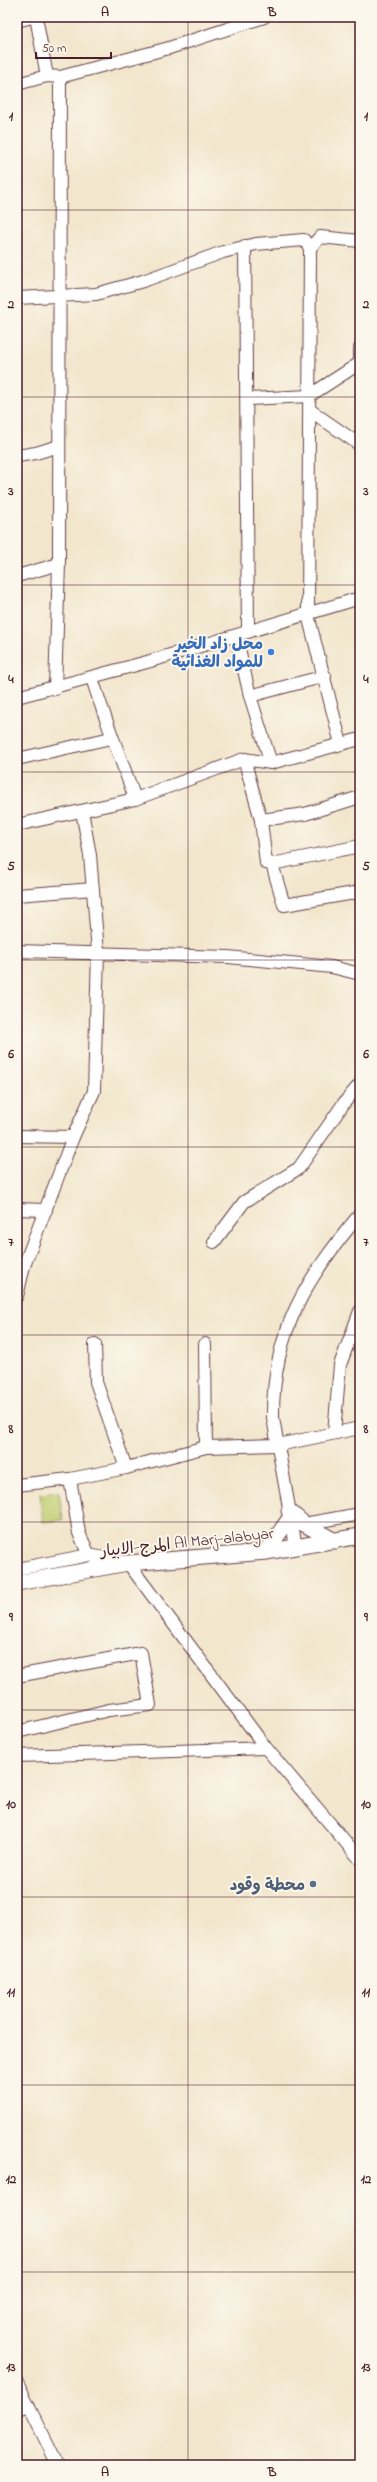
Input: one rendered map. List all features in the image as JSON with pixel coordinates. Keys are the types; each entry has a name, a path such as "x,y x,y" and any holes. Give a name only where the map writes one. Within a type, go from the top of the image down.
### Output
{"main road":[{"path":"266,1552 289,1514 335,1541"},
{"name":"المرج-الابيار Al Marj-alabyar","path":"17,1583 128,1563 266,1552 360,1536"}],"street":[{"path":"17,21 32,17"},
{"path":"36,17 47,76"},
{"path":"17,84 47,76 60,77 169,48 233,21 264,17"},
{"path":"55,689 59,564 60,77"},
{"path":"310,248 320,237 360,241"},
{"path":"17,298 60,294 96,294 143,281 223,252 245,246 279,241 304,240 310,248 309,396 311,411 308,614 325,676 341,744"},
{"path":"245,246 248,632"},
{"path":"360,348 360,369"},
{"path":"247,399 309,396 360,363"},
{"path":"311,411 360,446"},
{"path":"17,456 36,453 59,446"},
{"path":"17,576 59,564"},
{"path":"17,697 55,689 360,598"},
{"path":"236,636 250,696 271,763"},
{"path":"250,696 325,676"},
{"path":"92,678 111,738 119,754 135,799"},
{"path":"17,759 111,738"},
{"path":"17,825 135,799 244,759 271,763 360,739"},
{"path":"244,759 261,820 266,863 272,864 360,846"},
{"path":"261,820 305,814 360,797"},
{"path":"17,1296 20,1266 46,1210 73,1137 94,1091 98,952 93,889 82,811"},
{"path":"272,864 284,905 360,892"},
{"path":"17,895 93,889"},
{"path":"17,951 98,952 228,957 332,967 360,974"},
{"path":"214,1242 244,1202 299,1168 344,1103 360,1084"},
{"path":"17,1136 73,1137"},
{"path":"17,1209 46,1210"},
{"path":"296,1547 278,1445 273,1400 278,1359 289,1322 296,1305 317,1270 360,1214"},
{"path":"334,1433 340,1365 360,1311"},
{"path":"95,1344 96,1382 126,1468"},
{"path":"205,1344 206,1448"},
{"path":"17,1485 70,1479 126,1468 206,1448 278,1445 360,1428"},
{"path":"70,1479 80,1533 89,1555"},
{"path":"304,1524 360,1514"},
{"path":"17,1569 89,1555 128,1563 266,1748 360,1859"},
{"path":"17,1676 141,1653 150,1705 109,1710 17,1732"},
{"path":"17,1756 266,1748"},
{"path":"17,2382 58,2465"},
{"path":"17,2410 28,2406"}],"green space":[{"path":"59,1492 63,1520 43,1522 40,1494"}],"place":[{"name":"محل زاد الخير للمواد الغذائية","path":"271,652"},
{"name":"محطة وقود","path":"313,1884"}]}
